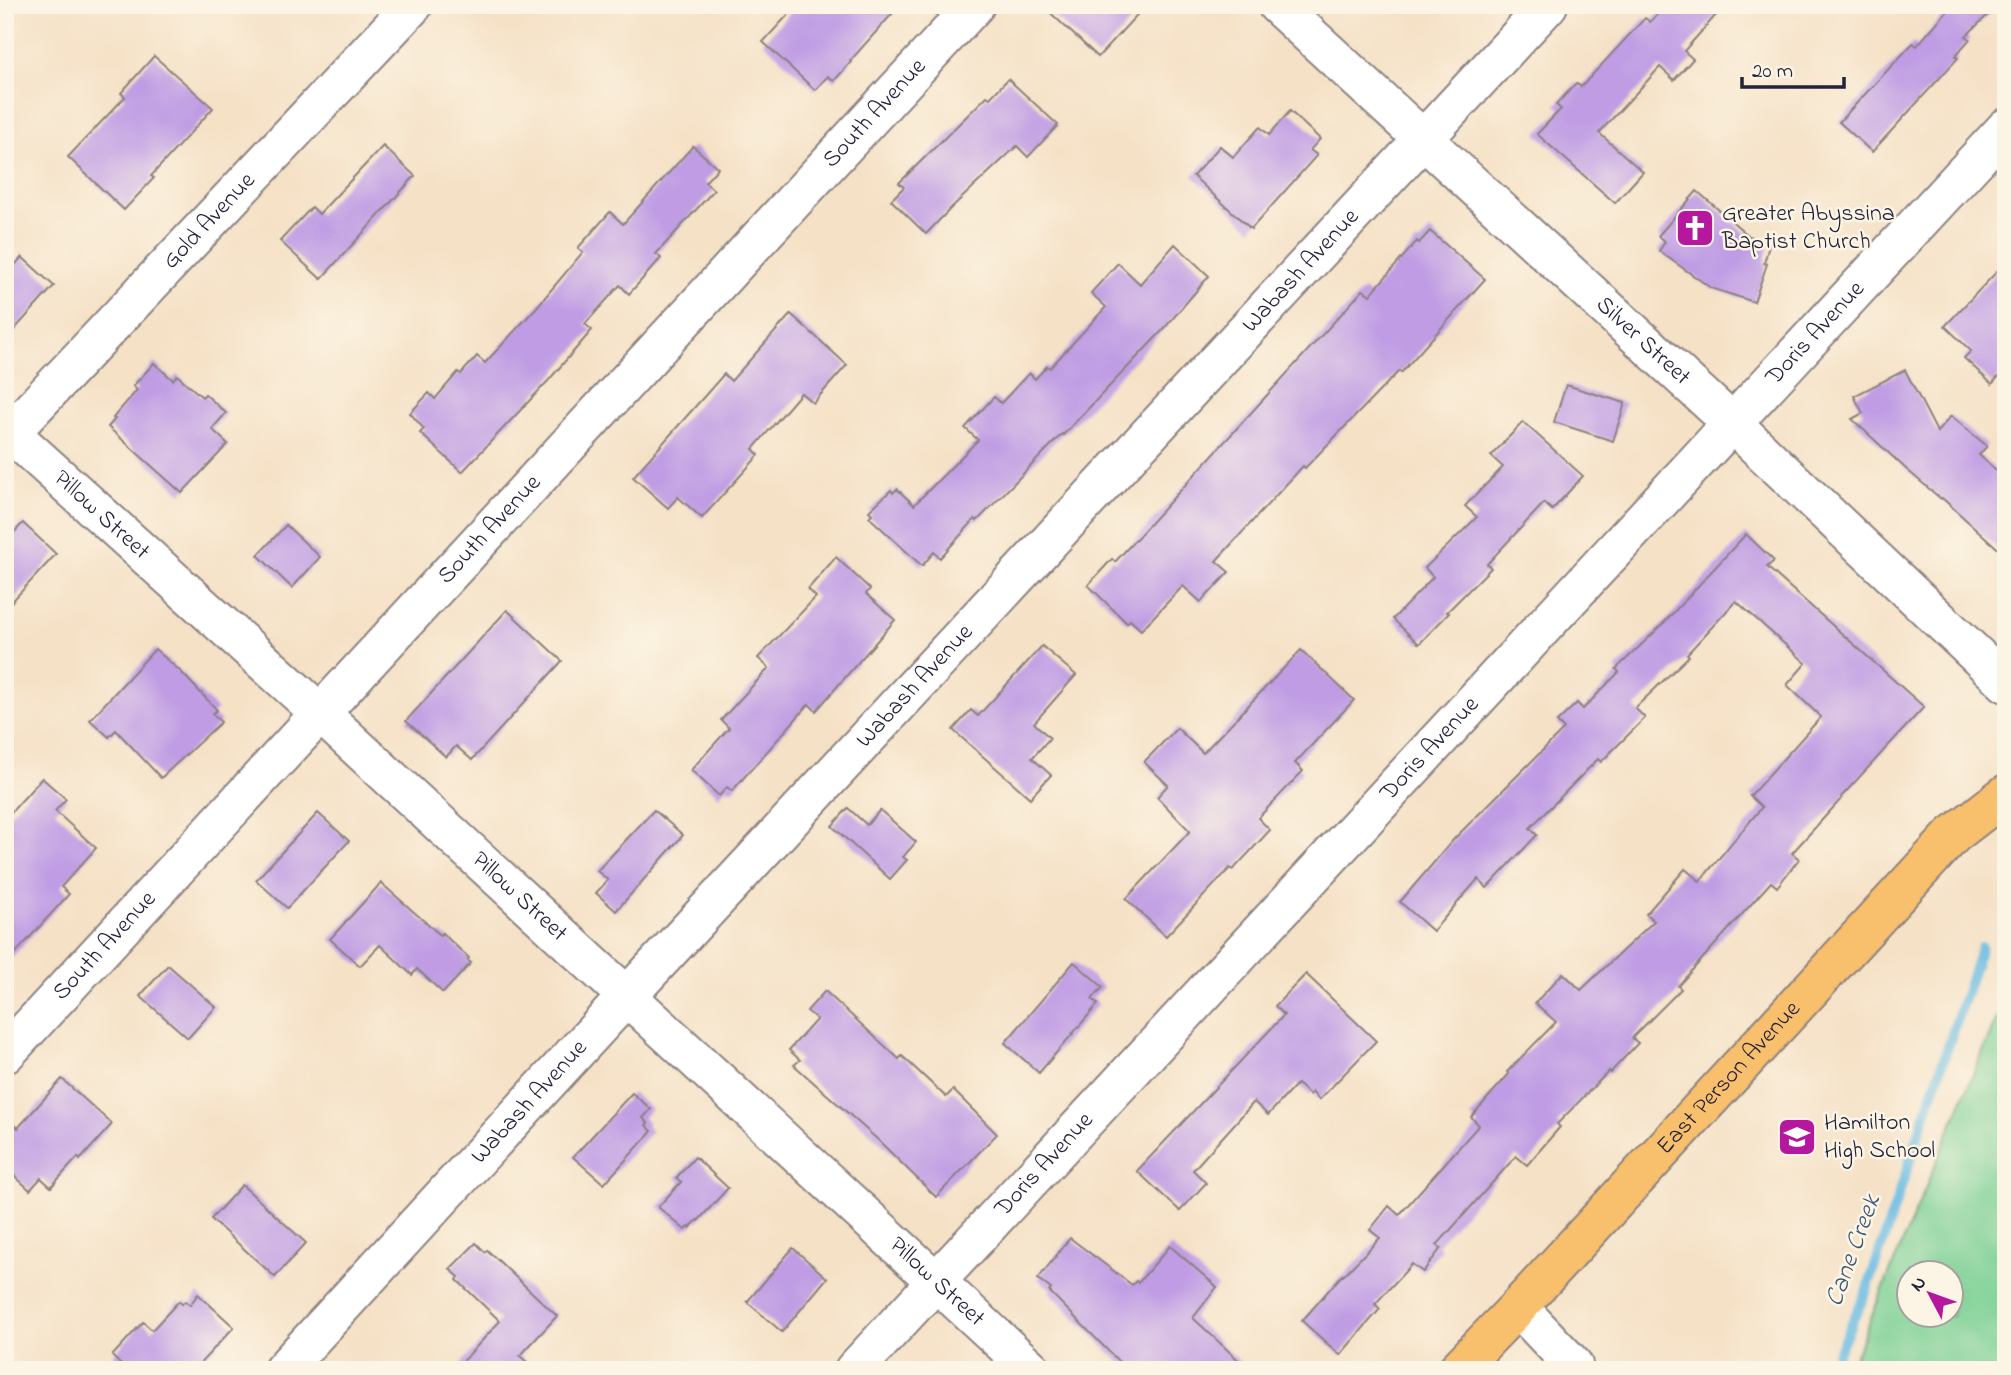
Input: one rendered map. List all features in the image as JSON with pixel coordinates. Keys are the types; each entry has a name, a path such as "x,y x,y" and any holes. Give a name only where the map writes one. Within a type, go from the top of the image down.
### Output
{"main road":[{"name":"East Person Avenue","path":"1457,1370 1952,835 2006,794"}],"street":[{"name":"Gold Avenue","path":"7,433 413,5"},
{"name":"South Avenue","path":"5,1054 975,5"},
{"name":"Silver Street","path":"1277,5 1733,424 2006,683"},
{"name":"Wabash Avenue","path":"283,1370 1548,5"},
{"name":"Doris Avenue","path":"854,1370 2006,128"},
{"name":"Pillow Street","path":"7,433 320,713 1032,1370"},
{"path":"1518,1307 1576,1368"}],"green space":[{"path":"2006,996 2006,1370 1849,1370"}],"building":[{"path":"797,5 900,5 834,81 828,76 815,90 763,42"},
{"path":"1042,5 1146,5 1098,57"},
{"path":"1666,5 1725,5 1684,51 1693,59 1674,80 1660,67 1599,133 1643,172 1615,203 1537,134 1561,109 1556,105 1576,83 1581,87 1645,18 1650,22"},
{"path":"1952,5 1998,5 1966,36 1970,39 1955,56 1958,58 1872,152 1839,122 1913,43 1917,46"},
{"path":"154,56 213,108 124,210 68,157 125,97 121,93"},
{"path":"1008,79 1058,125 1028,157 1017,146 926,234 891,200 904,187 899,183 987,96 990,98"},
{"path":"1290,111 1320,139 1310,150 1317,155 1251,229 1193,176 1220,146 1233,157 1260,127 1269,135"},
{"path":"383,146 415,176 321,279 280,241 312,207 319,214"},
{"path":"693,146 718,168 705,182 714,190 656,254 661,258 629,294 620,285 585,324 592,330 462,472 420,433 424,429 410,413 429,393 435,399 458,372 461,374 477,356 485,363 583,252 578,248 610,212 623,224"},
{"path":"1697,191 1749,236 1770,242 1764,263 1767,264 1754,302 1711,288 1659,251 1665,242 1658,236"},
{"path":"1430,231 1485,279 1401,373 1399,371 1305,468 1303,466 1216,561 1229,572 1201,602 1183,586 1141,630 1130,620 1127,623 1088,585 1112,559 1115,562 1363,290 1370,295 1417,241 1419,243"},
{"path":"1175,244 1209,276 1163,330 1063,435 977,521 975,519 940,558 934,552 922,566 869,517 872,514 869,511 891,490 893,493 897,489 914,505 978,440 965,428 994,397 1001,403 1029,373 1035,379 1047,366 1050,368 1106,307 1091,293 1118,263 1140,284"},
{"path":"22,257 54,286 5,340 5,276"},
{"path":"2006,262 2006,368 1992,384 1964,358 1971,351 1945,326"},
{"path":"791,314 847,365 813,403 801,393 753,449 759,455 702,518 678,497 668,508 633,477 724,374 731,381"},
{"path":"154,363 173,380 177,375 202,397 205,394 226,413 212,429 228,444 182,493 108,427 137,390 133,386"},
{"path":"1905,370 1937,432 1951,416 1987,446 1979,455 2006,479 2006,556 1852,419 1863,413 1854,396"},
{"path":"1566,385 1625,403 1613,441 1554,422"},
{"path":"1523,422 1583,476 1552,510 1544,503 1487,564 1491,568 1419,644 1393,619 1433,577 1425,568 1477,517 1465,506 1503,467 1491,456"},
{"path":"23,523 56,554 5,609 5,542"},
{"path":"286,525 320,557 292,588 258,555"},
{"path":"1746,534 1774,561 1767,567 1924,707 1792,853 1799,859 1777,887 1771,882 1678,986 1681,989 1632,1038 1638,1043 1557,1124 1560,1127 1527,1165 1516,1156 1437,1245 1441,1248 1423,1272 1412,1264 1375,1304 1380,1309 1340,1355 1302,1321 1342,1275 1380,1238 1370,1230 1389,1206 1399,1215 1479,1125 1471,1117 1509,1074 1507,1072 1556,1022 1535,1003 1563,973 1581,990 1654,921 1646,914 1685,869 1700,881 1762,807 1750,796 1821,717 1787,685 1806,663 1736,601 1687,654 1689,656 1635,708 1645,718 1601,762 1598,759 1530,828 1537,835 1487,888 1478,879 1433,931 1400,902 1454,839 1564,729 1557,722 1577,703 1583,709 1619,672 1616,669 1661,626"},
{"path":"836,557 870,589 866,594 895,620 816,711 809,704 732,791 727,787 719,796 691,770 729,728 721,720 769,668 758,658 816,597 808,589"},
{"path":"507,610 562,661 472,760 456,746 446,757 406,721"},
{"path":"1042,646 1076,675 1034,723 1050,738 1032,758 1051,775 1030,798 953,730 971,710 978,716"},
{"path":"155,649 217,710 212,714 221,722 161,778 116,730 109,737 90,720"},
{"path":"1301,650 1354,700 1295,763 1303,771 1258,818 1270,830 1166,936 1126,899 1190,831 1157,797 1168,785 1144,762 1177,728 1203,753"},
{"path":"42,778 66,799 55,811 96,848 61,887 69,894 5,965 5,819"},
{"path":"848,808 867,825 880,810 916,842 903,857 907,860 890,879 832,826"},
{"path":"654,810 683,835 616,911 596,893 608,880 597,871"},
{"path":"318,813 349,841 287,908 256,880"},
{"path":"381,883 469,958 467,960 471,963 443,993 417,969 412,975 380,945 360,966 330,939"},
{"path":"1074,962 1103,987 1092,999 1098,1004 1039,1073 1005,1043"},
{"path":"168,965 216,1007 188,1038 140,996"},
{"path":"1306,974 1376,1041 1319,1100 1312,1092 1310,1095 1297,1084 1268,1115 1254,1102 1193,1170 1206,1183 1180,1211 1137,1171 1284,1015 1275,1006"},
{"path":"825,991 899,1059 902,1056 946,1097 953,1090 997,1134 936,1197 878,1140 794,1065 800,1060 789,1050 817,1019 807,1011"},
{"path":"62,1079 112,1124 51,1187 41,1178 30,1190 5,1167 5,1117 18,1128"},
{"path":"632,1093 651,1109 643,1118 652,1131 604,1184 573,1157"},
{"path":"695,1157 728,1188 698,1221 685,1230 658,1207 681,1182 676,1178"},
{"path":"242,1185 306,1243 275,1277 211,1219"},
{"path":"1070,1238 1132,1285 1136,1281 1138,1283 1170,1246 1217,1287 1193,1318 1249,1370 1127,1370 1049,1291 1051,1289 1038,1279"},
{"path":"476,1243 485,1252 487,1250 557,1316 520,1356 536,1370 455,1370 500,1321 457,1280 459,1277 450,1269"},
{"path":"793,1248 827,1278 782,1332 747,1302"},
{"path":"198,1294 234,1327 194,1370 126,1370 112,1356 143,1322 152,1330 179,1301 190,1305"}],"waterway":[{"name":"Cane Creek","path":"1830,1370 1867,1290 1981,947"}],"place":[{"name":"Greater Abyssina Baptist Church","path":"1695,228"},
{"name":"Hamilton High School","path":"1797,1137"}]}
